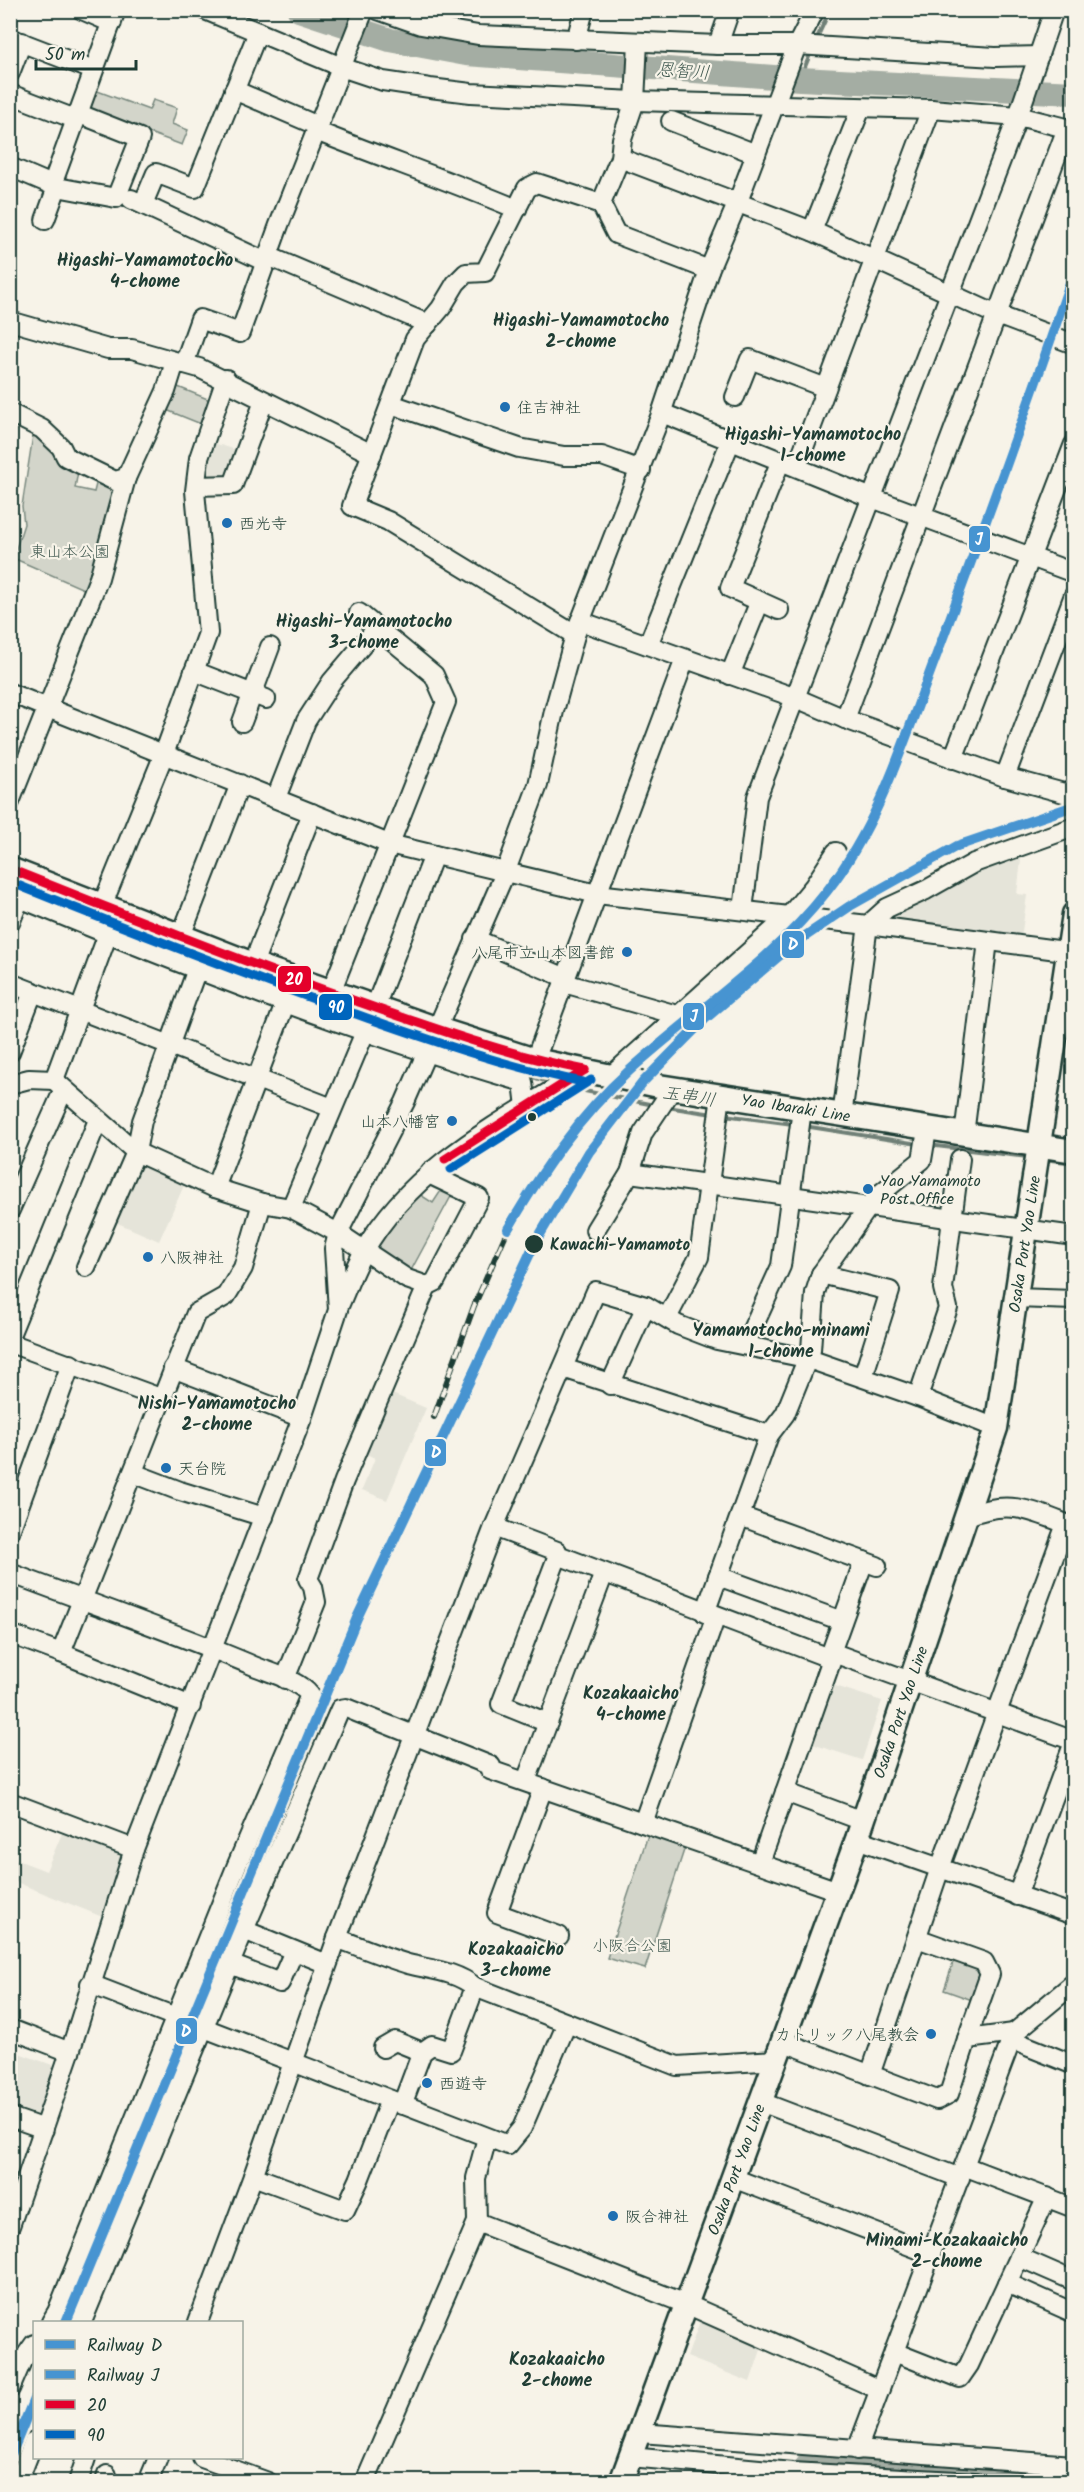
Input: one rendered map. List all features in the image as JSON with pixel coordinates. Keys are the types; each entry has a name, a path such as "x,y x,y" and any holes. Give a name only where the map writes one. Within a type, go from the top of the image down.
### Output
{"main road":[{"name":"Yao Ibaraki Line","path":"10,869 110,920 181,936 253,964 289,992 332,992 375,1007 430,1042 536,1060 673,1088 842,1116 926,1139 964,1135 1037,1155 1074,1151"},
{"name":"Osaka Port Yao Line","path":"621,2481 781,2051 860,1830 996,1428 1073,914"}],"street":[{"path":"45,220 76,116 114,17 82,10"},
{"path":"205,10 383,81 471,93 1019,112 1070,129 920,516 845,719"},
{"path":"378,10 421,25 478,35 637,45 804,47 984,57 1039,56"},
{"path":"576,40 584,10"},
{"path":"718,45 730,10"},
{"path":"338,1310 334,1249 338,1233 405,1102 505,873 538,785 554,711 578,628 662,413 708,270 737,204 776,102 804,47 815,10"},
{"path":"10,802 99,578 126,478 200,319 240,333 364,11"},
{"path":"743,910 757,797 1019,112 1039,56 1050,12"},
{"path":"143,204 156,172 195,189 258,32"},
{"path":"10,73 16,40 93,70"},
{"path":"601,204 620,158 622,139 635,97 637,45"},
{"path":"234,90 410,169 440,176 517,209"},
{"path":"10,94 140,138 116,198 55,186 10,167"},
{"path":"812,231 861,108"},
{"path":"780,610 730,588 826,388 931,109"},
{"path":"671,121 756,154"},
{"path":"620,158 812,231 997,315 1074,344"},
{"path":"708,270 616,234 601,204 537,183 527,188 485,272 466,273 415,339 352,506 388,521 578,628 648,645 1005,777 1064,793 1074,790"},
{"path":"118,194 267,259 428,324"},
{"path":"10,321 108,350 132,349 226,379 264,401 372,454"},
{"path":"735,397 750,359 826,388"},
{"path":"10,1210 58,1085 79,1010 164,754 208,633 196,486 199,458 226,379"},
{"path":"196,486 233,485 264,401"},
{"path":"391,404 519,448 564,456 602,456 641,470"},
{"path":"10,413 42,429 61,447 66,457 115,481 126,478"},
{"path":"662,413 872,498 1074,573"},
{"path":"648,645 731,440"},
{"path":"953,759 1074,444"},
{"path":"1005,777 1074,595"},
{"path":"730,675 760,601"},
{"path":"332,992 447,702 434,675 359,613"},
{"path":"276,798 306,721 332,681 377,628"},
{"path":"242,722 259,696 270,646"},
{"path":"536,1060 685,659"},
{"path":"194,671 259,696"},
{"path":"10,693 389,844 505,873 597,894 790,915 837,924 868,925 1057,950"},
{"path":"181,936 240,784"},
{"path":"253,964 312,813"},
{"path":"842,1116 868,925 887,908 926,890 974,863 1074,827"},
{"path":"611,1076 790,915 814,886 836,852"},
{"path":"375,1007 434,855"},
{"path":"10,923 15,896 110,920 197,969 289,992 365,1032 430,1042 523,1082 526,1107"},
{"path":"475,939 565,980 677,1015"},
{"path":"964,1135 988,941"},
{"path":"86,1267 136,1152 142,1121 197,969"},
{"path":"10,983 332,1108"},
{"path":"10,1052 33,992"},
{"path":"215,1188 289,992"},
{"path":"291,1208 365,1032"},
{"path":"10,2226 70,2052 134,1849 214,1649 302,1418 338,1310 364,1251 402,1200 430,1171 460,1148 585,1070"},
{"path":"10,1084 29,1079 58,1085 136,1152 215,1188 262,1203 291,1208 338,1233 407,1279 427,1286"},
{"path":"595,1230 630,1173 643,1133 673,1088"},
{"path":"667,1318 699,1257 721,1096"},
{"path":"745,1345 781,1266 802,1109"},
{"path":"10,1335 98,1120"},
{"path":"643,1823 710,1614 718,1576 768,1435 785,1414 811,1350 815,1293 821,1274 875,1198 922,1160 926,1139"},
{"path":"918,1396 948,1308 943,1287 960,1159"},
{"path":"285,1679 316,1602 315,1592 308,1579 344,1481 427,1286 435,1282 479,1198 435,1177 430,1171"},
{"path":"630,1173 1074,1236"},
{"path":"61,1653 196,1313 226,1296 243,1268 262,1203"},
{"path":"821,1274 890,1291 863,1377"},
{"path":"198,2321 253,2176 327,1964 494,1527 596,1291 646,1306 678,1325 717,1340 806,1358 918,1396 996,1428"},
{"path":"1014,1298 1074,1300"},
{"path":"610,1385 646,1306"},
{"path":"10,1342 163,1400"},
{"path":"10,1531 71,1364"},
{"path":"173,1368 302,1418"},
{"path":"563,1368 768,1435"},
{"path":"133,1473 180,1491 264,1517"},
{"path":"870,2075 940,1868 996,1713 1070,1525 1016,1507 987,1509 968,1516"},
{"path":"740,1516 871,1563 842,1621 830,1655 832,1659 760,1863"},
{"path":"494,1527 557,1551 558,1555 710,1614 911,1682 1074,1742 1017,1896"},
{"path":"548,1723 501,1704 558,1555"},
{"path":"10,1573 214,1649 285,1679 306,1690 310,1695 236,1867 54,2317 72,2321"},
{"path":"559,1936 497,1913 534,1784 548,1723 604,1573"},
{"path":"718,1576 842,1621"},
{"path":"10,1634 191,1706"},
{"path":"82,2321 244,1930 340,1709 346,1708 491,1766 490,1770 838,1891"},
{"path":"785,1792 940,1868 1074,1915"},
{"path":"10,1802 134,1849"},
{"path":"244,1930 327,1964"},
{"path":"337,1938 408,1964 442,1970 465,1979 475,1987 677,2066 781,2051 870,2075 937,2100 949,2094 990,1974 984,1962 916,1938"},
{"path":"230,1964 280,1983 294,1951"},
{"path":"90,1984 508,2145 522,2128 567,2023"},
{"path":"253,2176 345,2210 422,2052 432,2045 451,2051 475,1987"},
{"path":"858,2450 1013,2037 1069,1991"},
{"path":"10,2029 70,2052"},
{"path":"968,2039 1013,2037 1074,2065"},
{"path":"382,2048 394,2041 422,2052"},
{"path":"761,2102 962,2172 1047,2197 1074,2208"},
{"path":"10,2117 44,2129"},
{"path":"365,2481 477,2222 476,2178 487,2138"},
{"path":"733,2178 932,2254"},
{"path":"894,2352 960,2378 969,2365 1047,2197"},
{"path":"477,2222 686,2304 880,2390"},
{"path":"1019,2257 1074,2282"},
{"path":"1007,2283 1074,2313"},
{"path":"13,2377 33,2345"},
{"path":"640,2433 1074,2465"},
{"path":"18,2481 33,2443"},
{"path":"630,2457 791,2477 975,2481"},
{"path":"78,2481 85,2459"},
{"path":"148,2481 157,2459"},
{"path":"208,2459 268,2481"}],"shaded area":[{"path":"207,441 240,451 227,479 206,479"},
{"path":"1022,852 1017,894 1027,895 1021,939 889,922 890,916 942,886"},
{"path":"140,1161 186,1181 159,1241 113,1221"},
{"path":"385,1391 426,1408 387,1500 362,1490 375,1458 360,1451"},
{"path":"826,1683 882,1701 862,1760 806,1742"},
{"path":"63,1831 124,1856 105,1918 11,1880 10,1857 46,1871"},
{"path":"10,2050 61,2068 42,2123 11,2111"},
{"path":"705,2319 763,2344 750,2382 687,2357 700,2321"}],"green space":[{"path":"92,89 149,110 153,100 177,108 172,124 188,130 182,145 85,109"},
{"path":"173,385 215,402 206,426 164,409"},
{"name":"東山本公園","path":"34,429 79,466 75,488 94,492 98,476 118,485 88,591 13,558 24,524 22,506"},
{"path":"444,1186 455,1189 408,1276 369,1252 416,1192 433,1203"},
{"name":"小阪合公園","path":"649,1832 686,1844 645,1969 607,1958"},
{"path":"955,1957 985,1971 975,2001 944,1990"}],"waterway":[{"name":"恩智川","path":"299,10 390,40 466,54 800,79 1074,93"},
{"path":"816,40 830,10"},
{"path":"800,79 811,52"},
{"name":"玉串川","path":"10,884 105,923"},
{"name":"玉串川","path":"115,927 284,992"},
{"name":"玉串川","path":"294,995 426,1041"},
{"name":"玉串川","path":"436,1045 466,1055"},
{"name":"玉串川","path":"527,1075 551,1083"},
{"name":"玉串川","path":"570,1088 654,1105"},
{"name":"玉串川","path":"667,1107 713,1114"},
{"name":"玉串川","path":"724,1115 793,1124"},
{"name":"玉串川","path":"804,1126 918,1144"},
{"name":"玉串川","path":"928,1145 1028,1157"},
{"name":"玉串川","path":"1044,1159 1074,1163"},
{"path":"794,2482 811,2461 1074,2476"}],"railway":[{"path":"434,1417 474,1306 508,1229"}],"rail line":[{"name":"J","path":"508,1229 548,1165 578,1125 611,1088 782,941 827,891 846,865 877,809 890,779 1006,466 1074,271"},
{"name":"D","path":"66,2321 357,1618 535,1243 589,1152 643,1082 705,1019 792,945 850,906 957,846 1074,806"},
{"name":"D","path":"10,2457 33,2401"}],"transit line":[{"name":"20","path":"10,869 222,952 350,999 496,1048 585,1070"},
{"name":"90","path":"10,882 347,1011 493,1060 583,1082"},
{"name":"20","path":"445,1159 585,1070"},
{"name":"90","path":"451,1169 591,1080"}],"place":[{"name":"住吉神社","path":"505,407"},
{"name":"西光寺","path":"227,523"},
{"name":"八尾市立山本図書館","path":"627,952"},
{"name":"山本八幡宮","path":"452,1121"},
{"name":"Yao Yamamoto Post Office","path":"868,1189"},
{"name":"Kawachi-Yamamoto","path":"534,1244"},
{"name":"八阪神社","path":"148,1257"},
{"name":"天台院","path":"166,1468"},
{"name":"カトリック八尾教会","path":"931,2034"},
{"name":"西遊寺","path":"427,2083"},
{"name":"阪合神社","path":"613,2216"}],"district":[{"name":"Higashi-Yamamotocho 4-chome","path":"145,270"},
{"name":"Higashi-Yamamotocho 2-chome","path":"581,330"},
{"name":"Higashi-Yamamotocho 1-chome","path":"813,444"},
{"name":"Higashi-Yamamotocho 3-chome","path":"364,631"},
{"name":"Yamamotocho-minami 1-chome","path":"781,1340"},
{"name":"Nishi-Yamamotocho 2-chome","path":"217,1413"},
{"name":"Kozakaaicho 4-chome","path":"631,1703"},
{"name":"Kozakaaicho 3-chome","path":"516,1959"},
{"name":"Minami-Kozakaaicho 2-chome","path":"947,2250"},
{"name":"Kozakaaicho 2-chome","path":"557,2369"}]}
